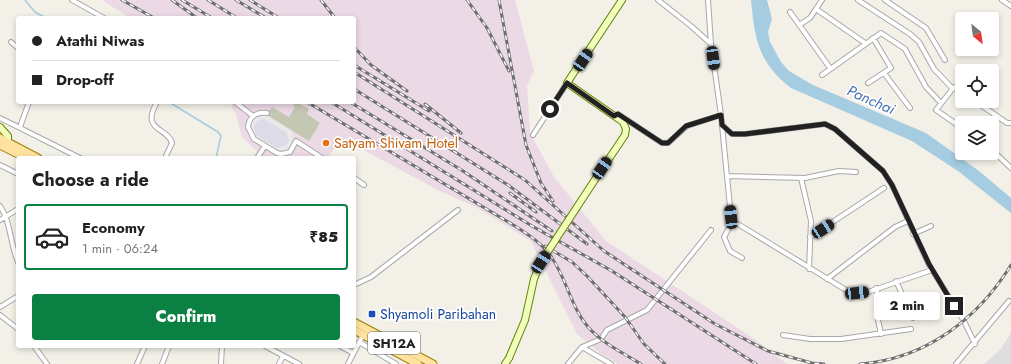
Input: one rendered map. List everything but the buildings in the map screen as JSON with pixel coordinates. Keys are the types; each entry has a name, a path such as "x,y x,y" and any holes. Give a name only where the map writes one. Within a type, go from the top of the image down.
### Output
{"main road":[{"path":"0,138 34,156"},
{"path":"0,145 22,156"},
{"name":"SH12A","path":"360,331 404,361 418,364"},
{"name":"SH12A","path":"360,331 433,364"}],"street":[{"path":"72,0 100,16"},
{"path":"533,135 622,0"},
{"path":"658,0 711,44"},
{"path":"708,0 711,44 721,115 731,217 733,221 809,269 846,290 857,293 868,292 896,281 932,270"},
{"path":"799,25 810,18 822,0"},
{"path":"858,0 910,34 919,42 934,70 953,89"},
{"path":"885,0 926,28 945,60"},
{"path":"1002,0 1011,6"},
{"path":"816,9 865,43"},
{"path":"790,12 830,68"},
{"path":"822,75 881,33 905,49 926,86 941,104"},
{"path":"868,83 891,68 873,38"},
{"path":"11,42 16,46"},
{"path":"884,73 910,108"},
{"path":"504,364 509,358 525,320 534,279 541,262 626,135 626,128 623,122 567,83"},
{"path":"955,88 936,110 955,123"},
{"path":"20,127 28,104"},
{"path":"156,104 152,113 152,121 156,128 169,137 172,143 166,156"},
{"path":"238,104 253,116"},
{"path":"984,108 1007,123 1011,123"},
{"path":"267,113 253,116 248,123 249,132 254,139 277,153 286,154 293,148 296,141 319,156"},
{"path":"614,116 618,114 662,143 668,143 686,126 721,115"},
{"path":"0,118 76,156"},
{"path":"722,125 732,134 745,134 825,124 835,129 883,171 892,185 913,234 932,270 964,321 975,344"},
{"path":"0,127 8,136 8,143"},
{"path":"258,156 265,146"},
{"path":"999,157 1011,168"},
{"path":"0,165 16,173"},
{"path":"727,176 801,178 839,171 856,172"},
{"path":"801,178 811,221 809,269"},
{"path":"356,179 364,184"},
{"path":"810,237 884,188"},
{"path":"0,206 5,217 16,257"},
{"path":"0,220 16,210"},
{"path":"356,284 372,277 458,210"},
{"path":"733,221 724,237 730,250 742,258"},
{"path":"827,279 895,227 908,221"},
{"path":"913,234 931,226"},
{"path":"568,364 582,347 601,339 607,330 647,310 711,230"},
{"path":"896,281 913,318"},
{"path":"876,288 881,303 878,320 881,334"},
{"path":"0,307 16,297"},
{"path":"956,364 975,344 1004,305 1009,301"},
{"path":"0,315 16,327"},
{"path":"783,335 810,339 841,339 911,330"},
{"path":"348,364 359,342 360,331"},
{"path":"359,342 396,364"},
{"path":"582,347 611,364"},
{"path":"36,348 47,364"},
{"path":"136,364 144,348"},
{"path":"162,364 167,348"},
{"path":"221,364 222,348"},
{"path":"269,348 299,364"},
{"path":"344,348 354,353"},
{"path":"279,364 283,356"}],"shaded area":[{"path":"102,0 515,0 534,71 527,86 530,133 554,177 606,241 753,338 787,364 618,364 600,353 577,334 531,241 476,207 438,190 341,138 329,156 262,156 242,137 236,114 231,106 232,104 356,104 356,16 127,16"},
{"path":"294,104 300,104 309,109 307,114 320,123 309,141 267,115 272,107 289,117 295,107 293,106"},
{"path":"266,115 292,131 294,142 286,152 280,153 254,138 249,125 257,116","holes":["266,119 255,132 254,126 260,120"]},
{"path":"263,119 286,132 289,141 285,146 277,148 256,135 254,126 257,121"},
{"path":"1011,333 1011,364 984,364 1000,350"}],"water":[{"path":"751,0 767,0 772,19 768,32 770,42 781,62 789,71 813,85 926,133 955,154 955,160 964,160 1011,198 1011,213 958,171 912,141 791,88 771,69 760,49 754,27"}],"waterway":[{"path":"25,0 35,12 42,16"},
{"path":"172,104 218,132 221,136 216,156"}],"railway":[{"path":"122,0 150,16"},
{"path":"172,0 194,16"},
{"path":"182,0 209,16"},
{"path":"208,0 234,16"},
{"path":"236,0 263,16"},
{"path":"250,0 276,16"},
{"path":"321,0 333,16"},
{"path":"467,0 487,28 509,71"},
{"path":"499,0 526,145 541,183 553,201"},
{"path":"356,49 371,65 407,91"},
{"path":"356,66 429,111"},
{"path":"356,73 525,180 604,251 715,324 768,351 812,363 824,364"},
{"path":"356,90 508,185 587,244"},
{"path":"310,104 515,226 535,240 544,248 557,266 577,311 588,327 606,343 641,364"},
{"path":"334,104 532,226 612,271 756,364"},
{"path":"353,104 463,171 552,231"},
{"path":"425,104 461,133"},
{"path":"510,193 536,212"},
{"path":"545,246 572,262 587,276 625,317 644,344 665,364"},
{"path":"860,364 884,361 906,354 927,345 947,333 982,303 1011,265"}],"place":[{"name":"Satyam Shivam Hotel","path":"326,143"},
{"name":"Shyamoli Paribahan","path":"372,314"}],"route":[{"path":"550,109 567,83 602,106 614,116 618,114 662,143 668,143 686,126 721,115 722,125 732,134 745,134 825,124 835,129 883,171 892,185 913,234 932,270 954,306"}],"water label":[{"name":"Panchai","path":"871,100"}]}
